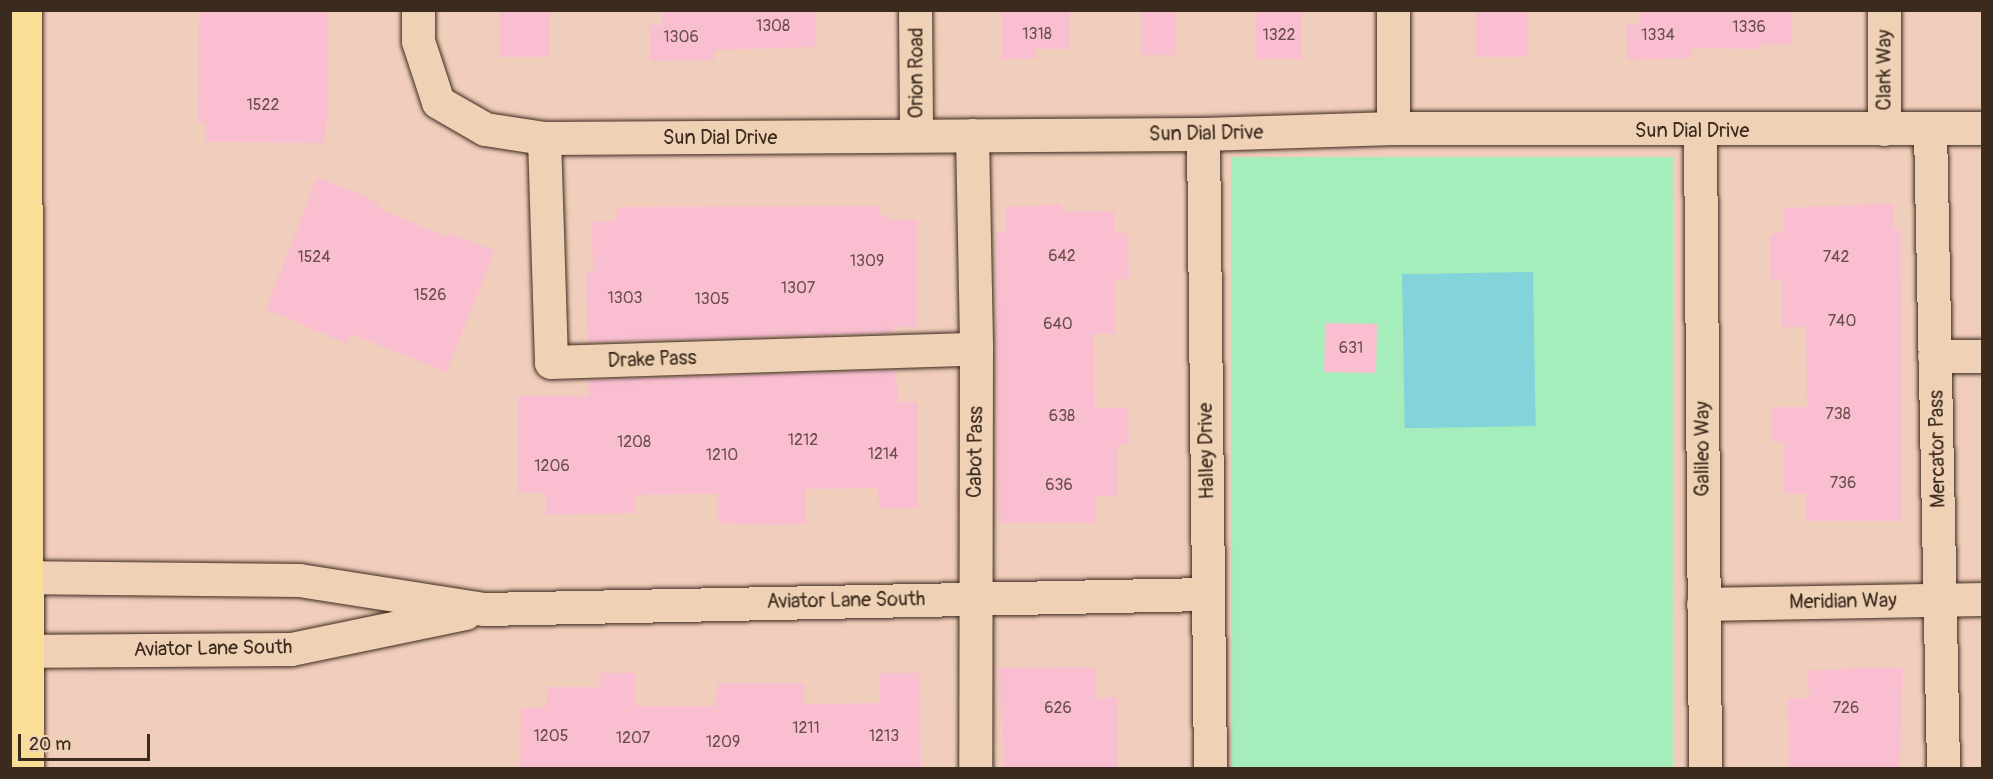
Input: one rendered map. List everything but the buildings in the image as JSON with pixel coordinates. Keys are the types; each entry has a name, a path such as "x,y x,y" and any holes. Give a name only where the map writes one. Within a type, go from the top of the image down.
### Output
{"main road":[{"path":"25,10 18,576 27,768"}],"street":[{"name":"Sun Dial Drive","path":"418,10 418,42 438,102 485,129 544,138 1203,134 1393,128 1700,130 1983,128"},
{"name":"Orion Road","path":"915,10 916,135"},
{"path":"1393,10 1393,128"},
{"name":"Clark Way","path":"1884,10 1884,129"},
{"name":"Mercator Pass","path":"1930,129 1943,768"},
{"name":"Galileo Way","path":"1700,130 1705,768"},
{"name":"Halley Drive","path":"1203,134 1210,768"},
{"name":"Cabot Pass","path":"972,135 976,349 975,768"},
{"name":"Drake Pass","path":"544,138 551,362 976,349"},
{"path":"1934,356 1983,356"},
{"name":"Aviator Lane South","path":"18,576 299,580 484,609"},
{"name":"Aviator Lane South","path":"20,651 291,649 484,609 974,597 1208,594"},
{"name":"Meridian Way","path":"1703,604 1983,599"}],"green space":[{"path":"1231,157 1673,157 1673,768 1231,768"}],"water":[{"path":"1533,272 1536,426 1405,428 1402,274"}]}
